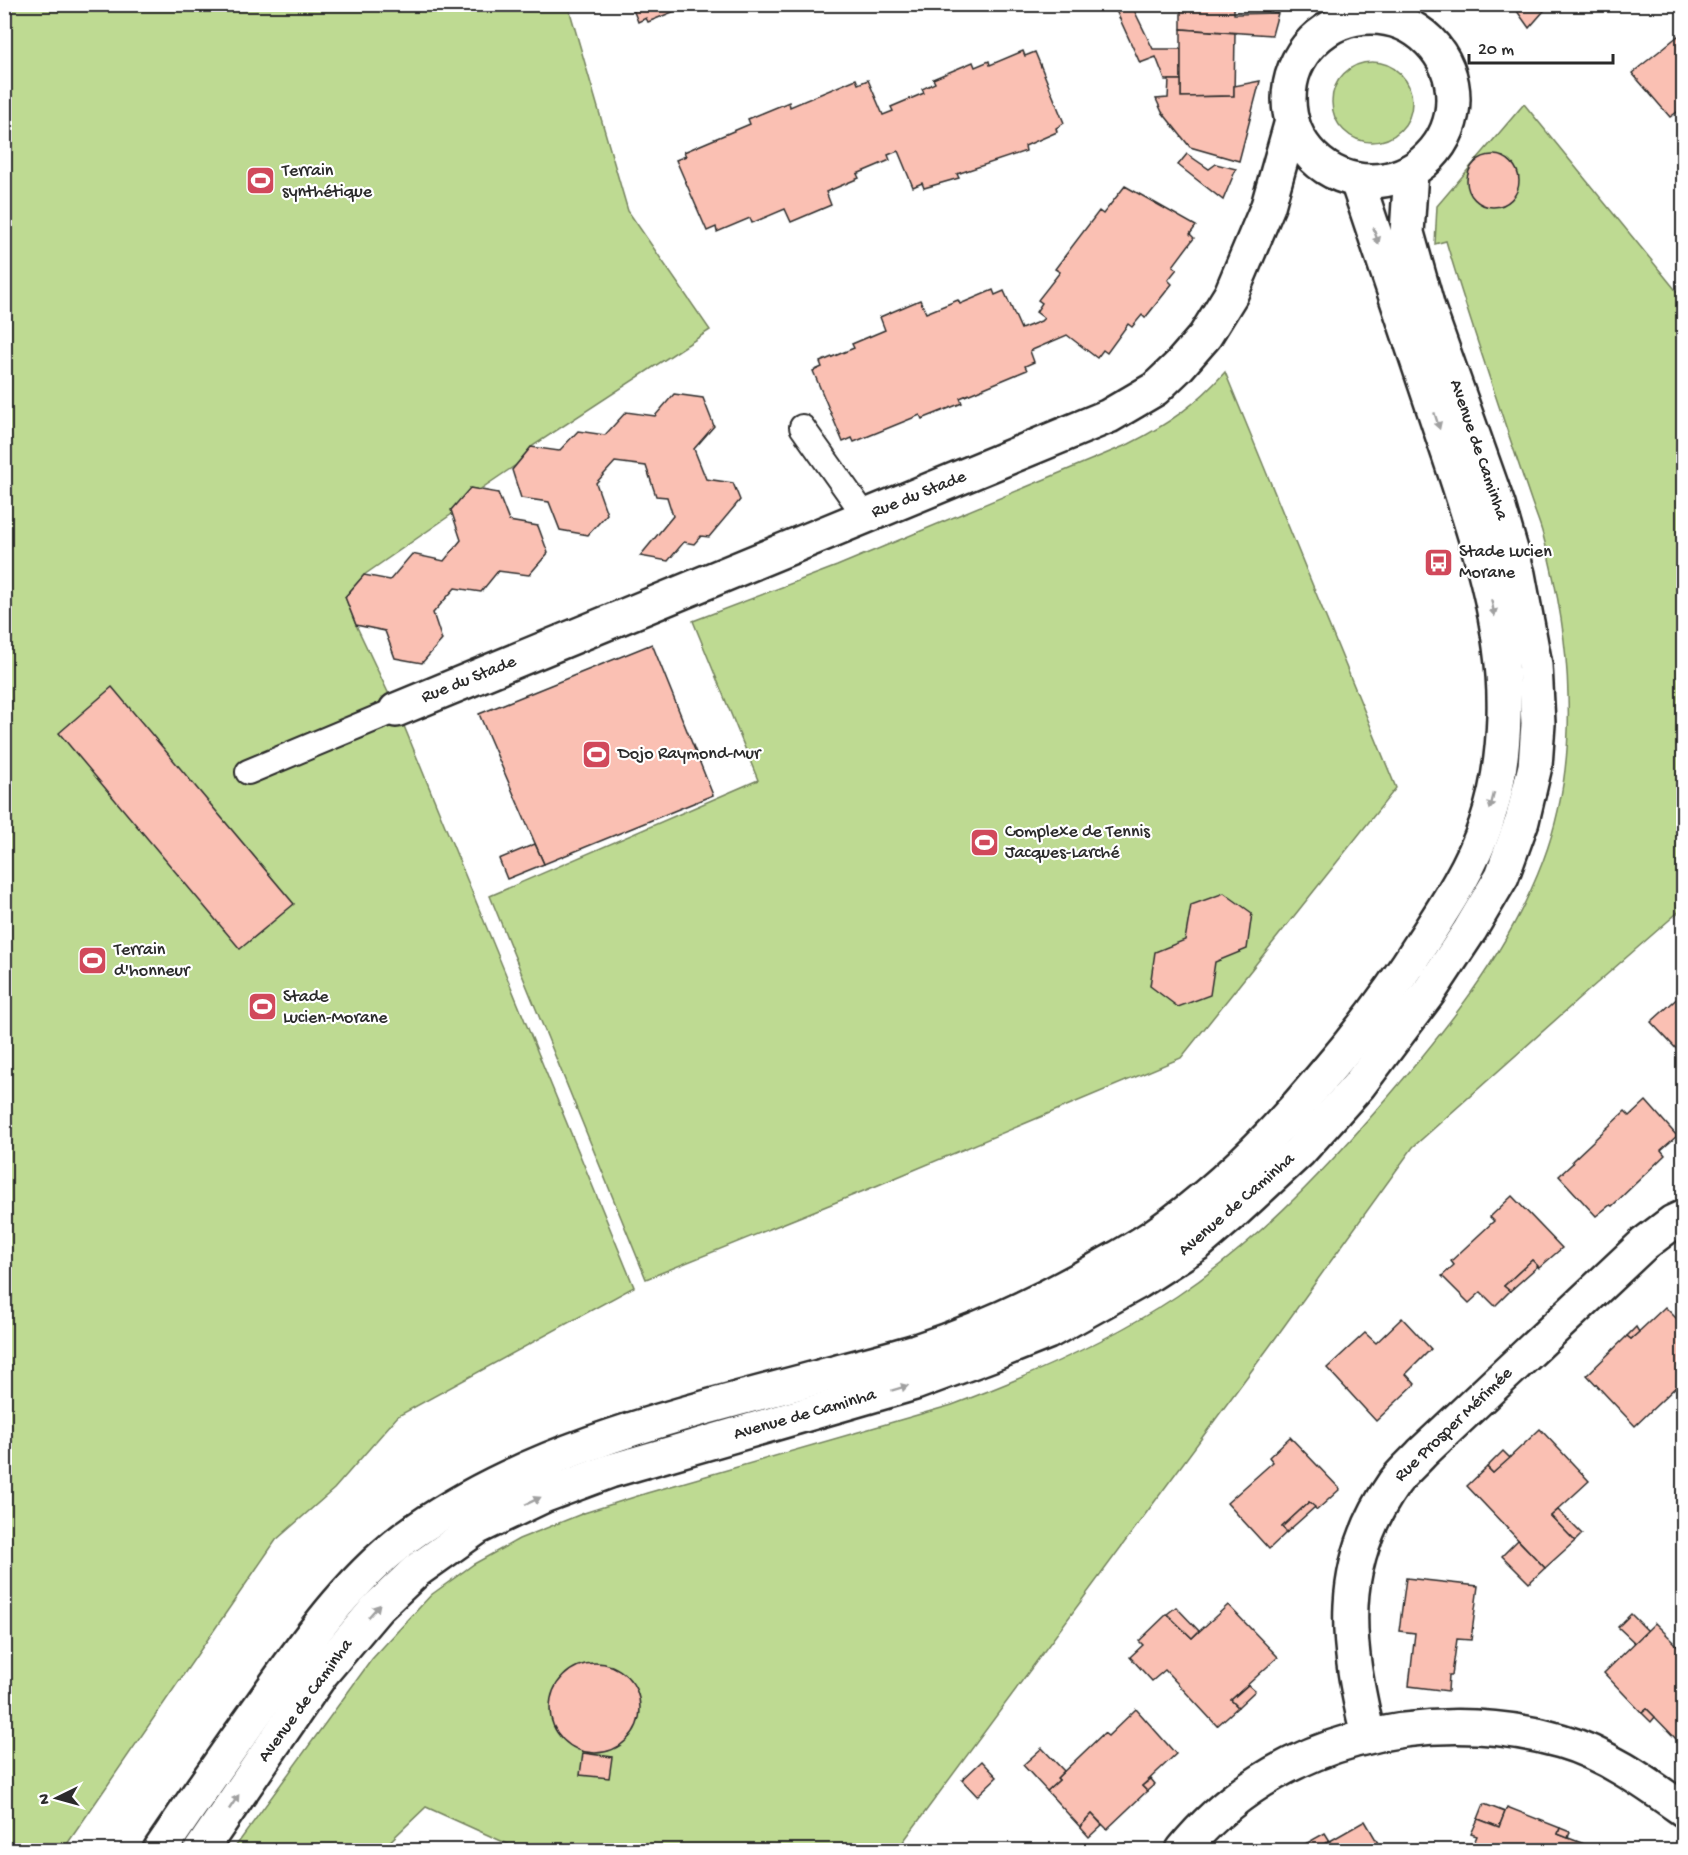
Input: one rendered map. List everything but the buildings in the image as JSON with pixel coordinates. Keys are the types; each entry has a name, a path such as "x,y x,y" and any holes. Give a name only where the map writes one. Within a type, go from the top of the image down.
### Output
{"street":[{"path":"1382,10 1423,34 1440,53 1450,75 1454,100 1450,124 1439,146 1427,160 1411,171 1385,180 1357,181 1337,174 1320,164 1303,145 1292,121 1289,94 1295,68 1330,16 1353,18 1382,10"},
{"name":"Rue du Stade","path":"396,710 1109,416 1155,389 1205,336 1231,294 1268,206 1292,121"},
{"name":"Avenue de Caminha","path":"201,1851 322,1672 377,1608 416,1571 478,1527 543,1496 609,1471 915,1383 980,1359 1048,1332 1138,1282 1197,1244 1299,1152 1359,1085 1429,992 1502,876 1522,821 1535,766 1538,724 1534,665 1518,574 1498,505 1428,308 1407,233 1411,171"},
{"name":"Avenue de Caminha","path":"160,1851 221,1760 301,1648 369,1570 409,1535 456,1503 510,1476 564,1453 632,1430 913,1352 992,1323 1070,1286 1154,1236 1236,1170 1283,1124 1352,1042 1398,982 1468,866 1487,822 1500,769 1504,713 1501,651 1490,594 1465,504 1357,181"},
{"name":"Rue Prosper Mérimée","path":"1368,1735 1356,1683 1350,1626 1352,1592 1358,1558 1370,1521 1395,1482 1422,1453 1644,1244 1683,1216"},
{"path":"1184,1851 1217,1816 1250,1788 1299,1760 1368,1735 1416,1727 1489,1728 1530,1734 1562,1742 1608,1760 1683,1810"}],"lane":[{"path":"802,427 866,517"},
{"path":"248,772 396,710"}],"green space":[{"name":"Stade Lucien-Morane","path":"4,5 568,5 628,211 710,330 531,447 516,465 479,490 470,488 452,514 364,575 345,597 404,726 634,1287 398,1416 334,1489 276,1540 63,1850 4,1850"},
{"path":"1372,62 1387,65 1400,74 1409,87 1412,102 1409,117 1400,130 1387,139 1372,142 1357,139 1344,130 1335,117 1332,102 1335,87 1344,74 1357,65"},
{"path":"1524,104 1683,299 1683,908 1413,1147 1269,1347 897,1850 521,1850 426,1807 381,1850 233,1850 372,1659 431,1595 474,1564 519,1539 584,1513 952,1405 1068,1357 1151,1313 1232,1255 1307,1186 1401,1082 1471,993 1511,929 1543,861 1556,821 1564,779 1568,737 1566,655 1557,594 1548,555 1446,241 1435,244 1437,206"},
{"name":"Complexe de Tennis Jacques-Larché","path":"1225,372 1396,788 1181,1058 876,1186 646,1279 490,896 758,780 693,621 837,566 1129,444 1181,413"}],"place":[{"name":"Terrain synthétique","path":"261,181"},
{"name":"Stade Lucien Morane","path":"1438,562"},
{"name":"Dojo Raymond-Mur","path":"597,754"},
{"name":"Complexe de Tennis Jacques-Larché","path":"984,842"},
{"name":"Terrain d'honneur","path":"93,960"},
{"name":"Stade Lucien-Morane","path":"262,1007"}]}
